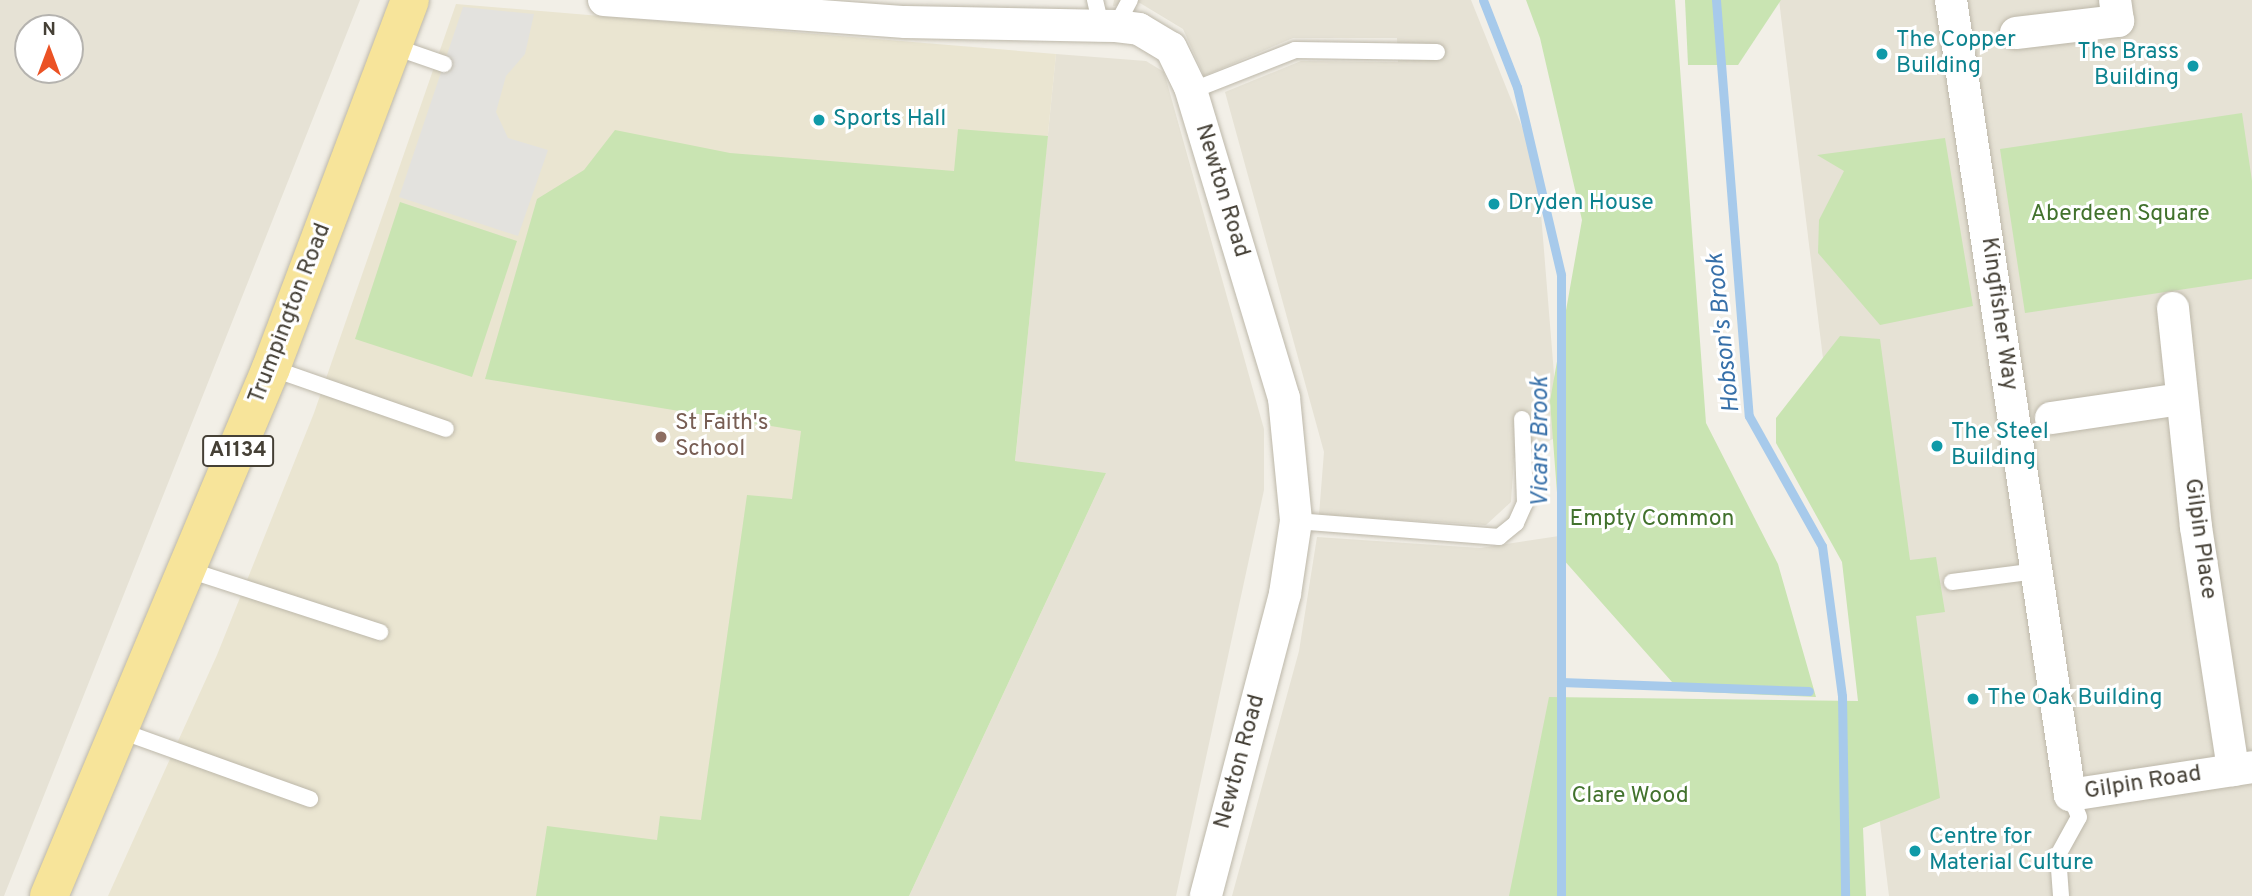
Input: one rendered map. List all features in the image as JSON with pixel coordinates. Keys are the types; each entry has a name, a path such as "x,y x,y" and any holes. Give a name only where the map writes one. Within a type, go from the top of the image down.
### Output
{"main road":[{"name":"Trumpington Road","path":"49,896 190,570 271,368 410,0"}],"street":[{"name":"Newton Road","path":"604,0 905,22 1111,13 1171,48 1191,91 1284,398 1296,521 1285,594 1206,896"},
{"name":"Kingfisher Way","path":"1951,0 2070,795"},
{"path":"2016,33 2118,21 2115,0"},
{"name":"Gilpin Place","path":"2173,308 2181,400 2243,769"},
{"path":"2051,418 2181,400"},
{"name":"Gilpin Road","path":"2070,795 2243,769"}],"lane":[{"path":"392,46 444,64"},
{"path":"1191,91 1296,50 1437,52"},
{"path":"271,368 446,429"},
{"path":"1296,521 1499,537 1516,523 1525,503 1522,419"},
{"path":"190,570 380,632"},
{"path":"1952,582 2037,571"},
{"path":"121,731 310,799"},
{"name":"Gilpin Road","path":"2062,896 2058,855 2079,817 2070,795"}],"shaded area":[{"path":"0,0 360,0 4,896 0,896"},
{"path":"1114,0 1471,0 1537,164 1559,436 1514,458 1511,502 1486,525 1319,515 1324,452 1225,92 1301,61 1398,62 1397,38 1293,38 1204,76 1183,29 1140,3 1113,6"},
{"path":"1779,0 2252,0 2252,896 1889,896"},
{"name":"St Faith's School","path":"456,4 1056,54 1015,461 1106,473 909,896 108,896 217,655 314,413"},
{"path":"463,7 534,14 525,54 506,76 496,112 508,138 548,150 518,236 399,197"},
{"path":"1056,54 1146,61 1164,72 1264,429 1264,490 1176,896 909,896 1106,473 1015,462"},
{"path":"1559,536 1559,729 1511,896 1232,896 1299,651 1317,537 1480,548"}],"green space":[{"name":"Empty Common","path":"1526,0 1675,0 1706,423 1778,564 1816,697 1680,691 1562,558 1550,401 1582,220 1540,38"},
{"path":"1685,0 1781,0 1738,65 1688,65"},
{"name":"Aberdeen Square","path":"2242,113 2252,181 2252,279 2025,313 2000,149"},
{"path":"958,129 1048,136 1015,461 1106,473 909,896 536,896 547,826 657,840 660,816 701,820 747,495 792,499 801,431 485,379 537,199 584,170 615,130 730,153 954,171"},
{"path":"1945,138 1973,306 1880,325 1818,253 1819,220 1844,171 1817,155"},
{"path":"400,202 517,241 472,377 355,339"},
{"name":"Clare Wood","path":"1840,336 1880,339 1910,560 1936,557 1945,612 1916,616 1940,798 1863,828 1866,896 1509,896 1549,697 1858,701 1842,562 1776,443 1776,418"}],"waterway":[{"name":"Vicars Brook","path":"1483,0 1517,87 1561,275 1561,896"},
{"name":"Hobson's Brook","path":"1716,0 1749,416 1822,546 1842,696 1845,896"},
{"path":"1561,682 1809,691"}],"place":[{"name":"The Copper Building","path":"1882,54"},
{"name":"The Brass Building","path":"2193,66"},
{"name":"Sports Hall","path":"819,120"},
{"name":"Dryden House","path":"1494,204"},
{"name":"St Faith's School","path":"661,437"},
{"name":"The Steel Building","path":"1937,446"},
{"name":"The Oak Building","path":"1973,699"},
{"name":"Centre for Material Culture","path":"1915,851"}]}
